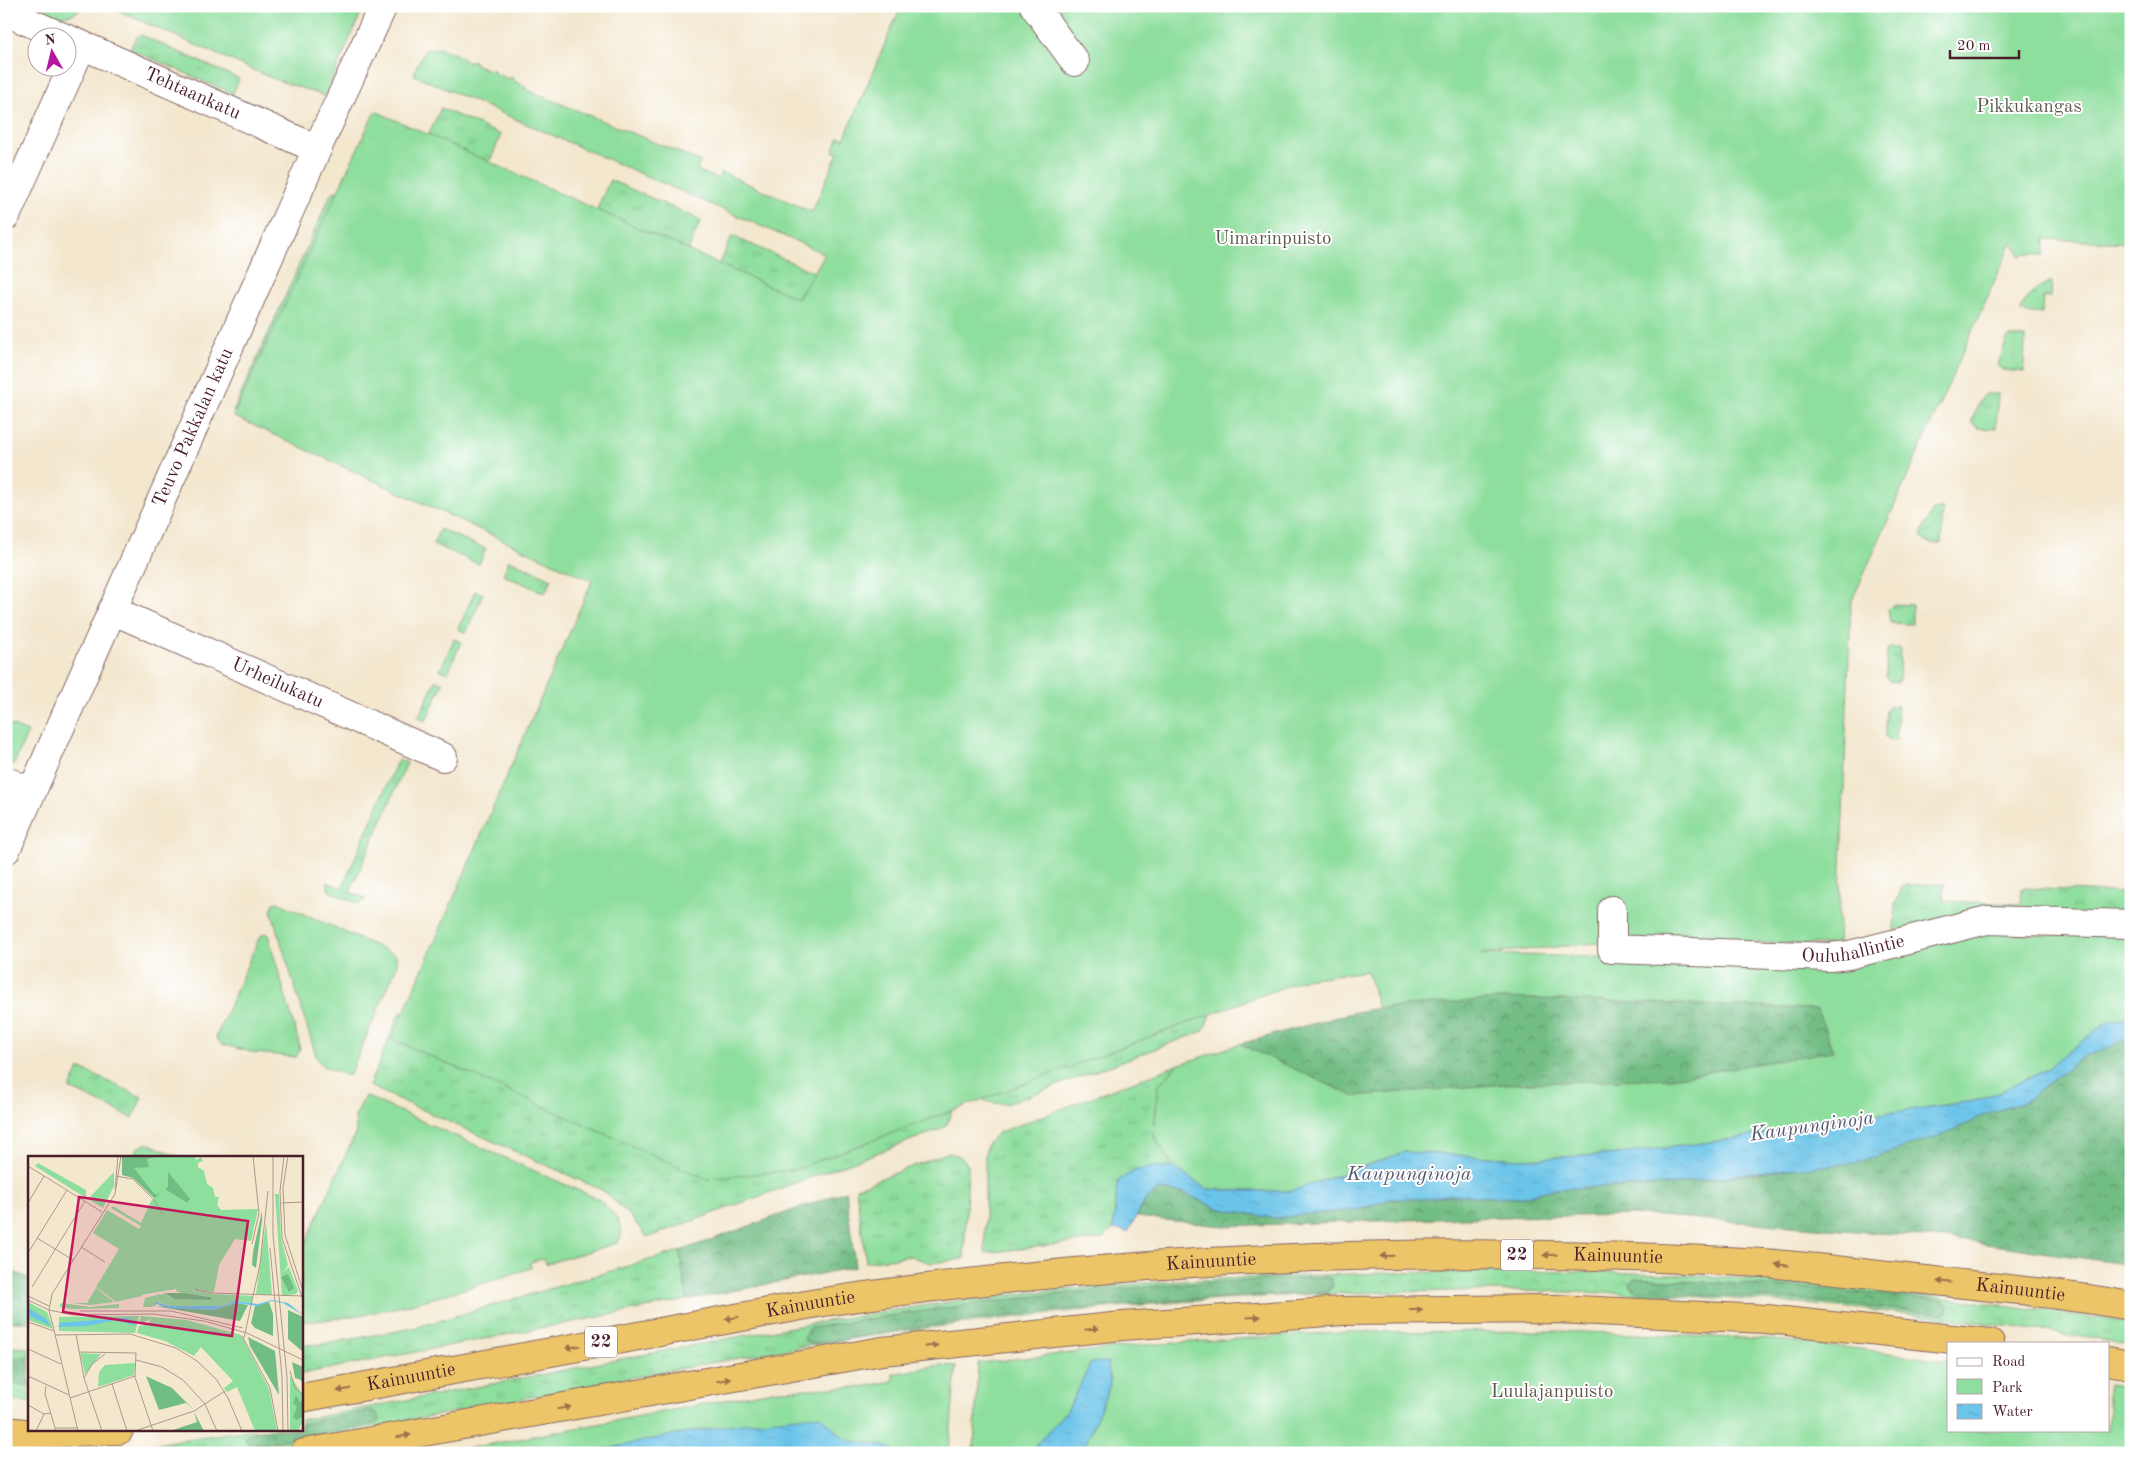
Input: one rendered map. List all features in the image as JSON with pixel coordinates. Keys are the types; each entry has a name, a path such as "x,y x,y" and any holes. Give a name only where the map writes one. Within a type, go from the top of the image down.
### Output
{"highway":[{"name":"Kainuuntie","path":"302,1398 817,1303 901,1290 1123,1267 1340,1257 1588,1256 1765,1263 2066,1295 2131,1306"},
{"path":"304,1453 882,1351 1122,1326 1334,1311 1555,1309 1767,1319 1981,1342"},
{"path":"2110,1361 2131,1365"},
{"path":"6,1431 34,1434 76,1432"}],"street":[{"name":"Teuvo Pakkalan katu","path":"6,850 317,149 383,6"},
{"path":"1034,6 1076,62"},
{"name":"Tehtaankatu","path":"6,12 43,28"},
{"name":"Tehtaankatu","path":"78,43 317,149"},
{"path":"6,216 57,78"},
{"name":"Urheilukatu","path":"112,610 443,757"},
{"path":"6,780 32,792"},
{"name":"Ouluhallintie","path":"1612,910 1612,949 1830,957 1848,955 1988,920 2131,924"}],"green space":[{"path":"34,6 75,6 81,9 75,13 63,16 52,14"},
{"path":"364,6 325,96 274,79 113,7"},
{"path":"901,6 2131,6 2131,243 2045,239 2044,255 2025,254 2021,257 2012,242 1851,603 1838,945 1640,939 1481,954 1678,959 1979,933 2131,937 2131,1019 2120,1019 2107,1023 2046,1070 2004,1090 1974,1101 1859,1117 1733,1139 1620,1154 1522,1159 1405,1152 1292,1191 1207,1189 1173,1167 1154,1136 1158,1086 1177,1065 1240,1044 1353,1096 1507,1084 1673,1078 1833,1051 1817,1009 1511,998 1378,1008 1367,971 1305,979 793,1170 707,1179 392,1039 592,581 233,416 375,111 798,299 825,254 414,75 416,67 425,50 432,48 443,49 469,62 474,60 475,64 488,70 493,69 494,73 508,79 512,77 514,81 526,87 525,89 700,161 697,170 718,179 721,172 812,212 838,153 833,151 839,137 844,139"},
{"path":"141,35 239,79 233,94 130,49 136,38"},
{"path":"441,108 501,135 487,168 426,140"},
{"path":"610,180 701,220 683,263 591,222"},
{"path":"335,191 357,200 249,419 233,412 331,194"},
{"path":"732,236 827,278 814,308 714,277"},
{"path":"2049,282 2052,282 2051,297 2043,297 2042,314 2021,312 2027,298"},
{"path":"2010,337 2025,337 2024,372 2002,370 1998,365 2007,339"},
{"path":"1986,394 1998,394 1996,429 1978,428 1972,423 1981,398"},
{"path":"1943,509 1941,544 1926,542 1921,534 1932,511"},
{"path":"440,529 486,549 479,564 433,544"},
{"path":"509,560 552,579 545,593 503,575"},
{"path":"475,591 483,594 466,633 458,629"},
{"path":"1894,604 1912,605 1912,624 1890,623 1888,609"},
{"path":"454,639 461,642 448,673 440,670"},
{"path":"1890,648 1900,648 1899,682 1889,681 1886,677 1887,650"},
{"path":"436,680 443,683 426,721 418,718"},
{"path":"1889,706 1898,706 1896,741 1887,740 1885,736 1886,709"},
{"path":"6,723 28,732 14,764 6,763"},
{"path":"398,759 407,763 350,892 366,899 356,903 329,891 327,882 342,888"},
{"path":"1945,884 1944,901 2021,904 2022,888 2131,893 2131,913 1894,930 1895,905 1903,885"},
{"path":"277,902 396,955 397,966 348,1076 323,1066 317,1059 271,910 274,903"},
{"path":"265,933 268,935 299,1043 300,1050 296,1057 255,1053 224,1045 216,1037 259,938"},
{"path":"1511,998 1817,1009 1833,1051 1673,1078 1507,1084 1353,1096 1240,1044 1355,1012 1378,1008"},
{"path":"1217,1000 1203,1031 1010,1103 992,1103 976,1095"},
{"path":"400,1012 417,1019 951,1107 951,1115 947,1124 939,1130 649,1237 604,1191 369,1086"},
{"path":"2131,1038 2131,1265 1945,1238 1648,1215 1497,1217 1222,1226 1137,1217 1146,1199 1159,1190 1184,1193 1216,1208 1273,1218 1361,1209 1390,1199 1428,1199 1448,1195 1519,1198 1553,1189 1669,1185 1785,1169 1988,1114 2026,1101 2078,1060"},
{"path":"1177,1065 1158,1086 1154,1136 1173,1167 1144,1169 1118,1181 1113,1229 1103,1239 985,1253 985,1153 988,1143 998,1133"},
{"path":"79,1068 142,1097 133,1118 70,1089"},
{"path":"365,1096 598,1199 617,1219 620,1225 621,1237 617,1243 546,1264 544,1259 530,1262 531,1268 418,1302 360,1315 302,1322 302,1251 356,1132 355,1117"},
{"path":"147,1143 177,1156 134,1156 136,1149"},
{"path":"947,1153 960,1157 968,1167 964,1259 931,1263 910,1256 866,1262 856,1188"},
{"path":"846,1191 855,1267 687,1300 680,1251"},
{"path":"680,1251 687,1300 302,1374 302,1345 324,1344 414,1328"},
{"path":"6,1269 28,1278 28,1322 6,1322"},
{"path":"1499,1271 1697,1275 1827,1285 1928,1296 2131,1323 2131,1345 1981,1323 1830,1306 1678,1296 1526,1291 1374,1292 1222,1299 1071,1311 920,1329 750,1356 412,1420 214,1453 109,1453 235,1432 302,1432 302,1420 873,1313 965,1300 1098,1287 1232,1278"},
{"path":"1326,1277 1332,1279 1333,1287 1327,1292 1180,1300 1081,1308 919,1327 811,1344 805,1341 804,1335 810,1328 1012,1299 1142,1287"},
{"path":"1636,1278 1798,1287 1942,1300 1949,1305 1948,1312 1942,1314 1797,1300 1635,1291 1630,1287 1631,1282"},
{"name":"Luulajanpuisto","path":"1557,1331 1767,1339 1868,1350 1947,1362 1947,1432 2110,1432 2110,1386 2131,1389 2131,1453 1079,1453 1084,1447 1110,1385 1091,1363 1068,1409 1029,1453 974,1453 978,1363 1144,1345 1342,1332"},
{"path":"6,1347 28,1348 28,1402 6,1400"},
{"path":"28,1356 28,1385 6,1384 6,1364 13,1359"},
{"path":"940,1365 956,1366 949,1453 444,1453 778,1390 861,1387 893,1381 893,1374"},
{"path":"370,1410 377,1413 379,1421 374,1424 253,1445 247,1443 245,1438 255,1432 302,1432 302,1424"}],"water":[{"name":"Kaupunginoja","path":"2120,1019 2131,1019 2131,1038 2078,1060 2026,1101 1988,1114 1948,1133 1856,1163 1756,1172 1669,1185 1553,1189 1519,1198 1448,1195 1428,1199 1390,1199 1362,1209 1273,1218 1216,1208 1184,1193 1159,1190 1146,1199 1128,1232 1113,1229 1118,1181 1134,1171 1152,1167 1173,1167 1207,1189 1292,1191 1405,1152 1522,1159 1620,1154 1733,1139 1859,1117 1974,1101 2004,1090 2046,1070 2091,1034 2107,1023"},
{"path":"1108,1362 1110,1385 1084,1448 1079,1453 1029,1453 1068,1409 1091,1363"},
{"path":"819,1415 847,1440 882,1445 900,1453 811,1453 783,1445 761,1453 587,1453 741,1423"}],"park label":[{"name":"Pikkukangas","path":"2029,107"},
{"name":"Uimarinpuisto","path":"1273,239"}]}
